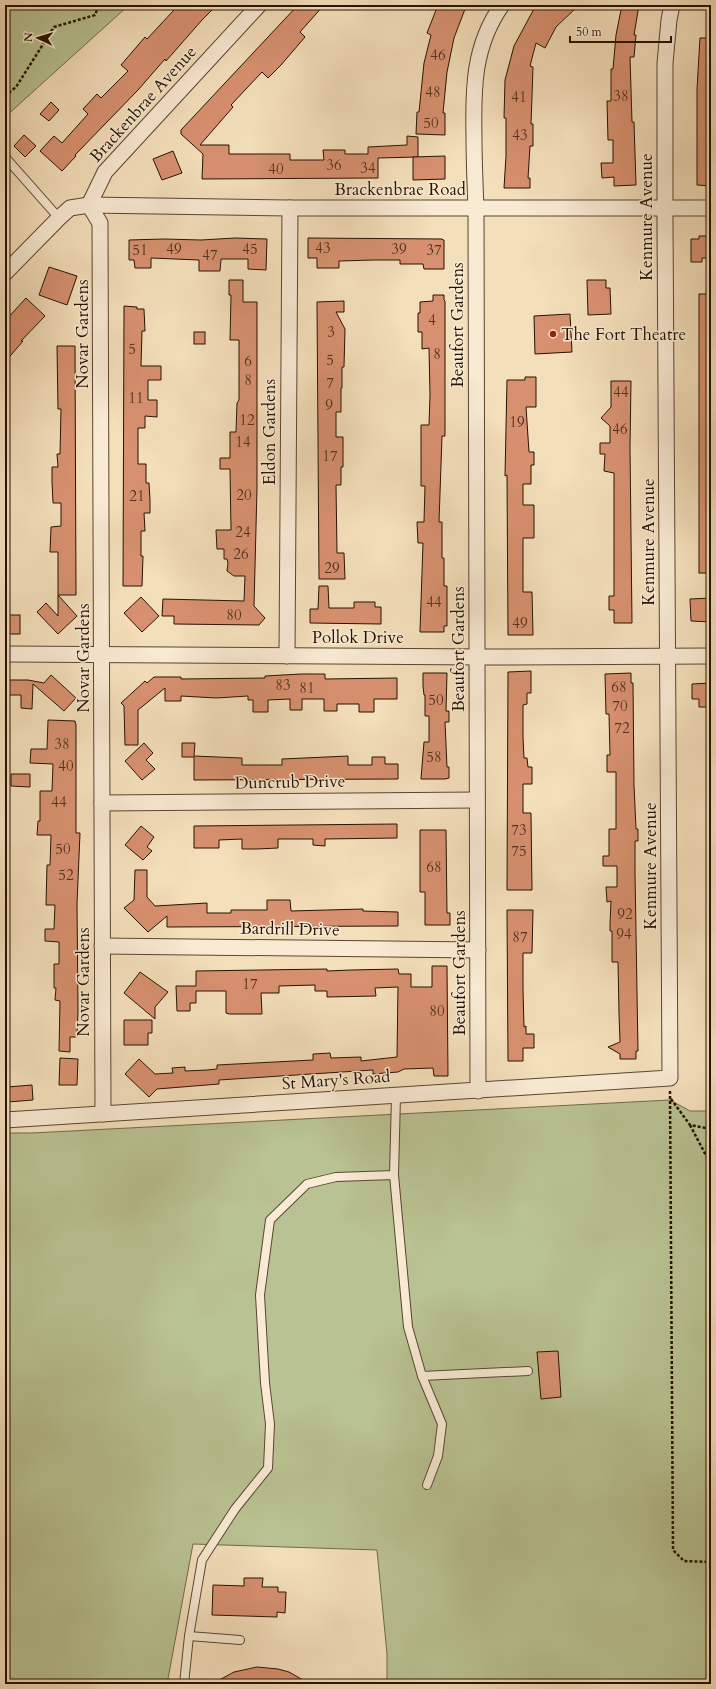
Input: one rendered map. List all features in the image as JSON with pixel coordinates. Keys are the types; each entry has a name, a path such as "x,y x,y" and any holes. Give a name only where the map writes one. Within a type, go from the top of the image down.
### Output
{"street":[{"name":"Brackenbrae Avenue","path":"89,205 105,172 259,5"},
{"name":"Beaufort Gardens","path":"478,1091 476,208 473,94 477,62 485,34 502,5"},
{"name":"Kenmure Avenue","path":"670,1078 665,63 672,5"},
{"name":"Brackenbrae Road","path":"89,205 290,208 711,208"},
{"path":"5,273 70,208 89,205"},
{"name":"Novar Gardens","path":"89,205 100,223 103,1114"},
{"name":"Eldon Gardens","path":"287,656 290,208"},
{"name":"Pollok Drive","path":"5,654 102,653 477,657 711,656"},
{"name":"Duncrub Drive","path":"102,803 477,800"},
{"name":"Bardrill Drive","path":"102,946 478,950"},
{"name":"St Mary's Road","path":"5,1120 670,1078"}],"lane":[{"path":"5,157 59,218"},
{"path":"396,1096 394,1175 408,1327 422,1376 442,1424 438,1456 427,1485"},
{"path":"184,1684 189,1636 202,1560 235,1509 268,1468 270,1424 265,1383 260,1295 270,1220 307,1184 336,1177 394,1175"},
{"path":"422,1376 528,1371"},
{"path":"189,1636 240,1640"}],"path":[{"path":"5,96 16,87 54,28 95,15 99,5"},
{"path":"670,1078 673,1550 684,1561 711,1562"},
{"path":"670,1098 690,1125 711,1165"},
{"path":"690,1125 711,1129"}],"green space":[{"path":"5,5 129,5 5,117"},
{"path":"670,1100 690,1111 711,1111 711,1684 387,1684 387,1654 377,1550 193,1544 167,1684 5,1684 5,1133 32,1133"}],"building":[{"path":"168,5 217,5 166,61 165,59 138,90 75,155 76,156 62,171 40,151 54,136 62,143 88,114 83,109 97,94 101,98 128,71 121,65 145,37 147,39 174,10"},
{"path":"298,5 324,5 300,32 305,37 281,65 268,78 262,72 231,105 233,107 200,145 229,145 229,154 290,154 290,160 324,160 323,150 345,150 345,154 368,154 368,147 407,145 407,136 418,137 418,157 378,158 378,178 202,179 203,154 181,134 181,130"},
{"path":"438,5 454,5 465,9 454,38 447,72 443,113 445,113 445,135 416,134 417,112 419,112 424,63 431,35 427,33"},
{"path":"536,5 579,5 556,27 545,48 536,43 530,66 533,67 531,124 533,124 533,146 530,146 528,178 530,178 530,188 504,188 506,156 506,118 504,118 505,80 514,46"},
{"path":"622,5 639,5 634,35 636,35 634,57 630,57 636,185 614,186 614,177 602,178 601,163 613,163 613,140 608,140 607,101 611,101 611,69 613,69 616,35"},
{"path":"700,38 711,38 711,186 697,185 697,89"},
{"path":"51,102 59,110 49,121 40,114"},
{"path":"24,135 36,146 25,157 14,146"},
{"path":"173,151 182,173 162,180 153,159"},
{"path":"445,156 445,179 413,180 413,157"},
{"path":"699,236 711,236 711,258 702,258 702,262 691,262 691,239 699,239"},
{"path":"235,238 267,239 266,270 248,269 248,259 221,259 220,271 199,271 199,260 151,258 151,268 135,268 134,260 129,260 129,240 201,240"},
{"path":"308,238 442,239 444,240 444,269 424,269 423,264 400,264 400,260 339,261 339,268 317,268 317,258 308,258"},
{"path":"49,267 77,276 67,305 39,295"},
{"path":"229,280 243,280 243,302 257,302 257,488 254,606 265,618 259,625 174,624 174,616 162,616 163,599 244,601 245,576 234,576 227,571 228,563 227,559 224,559 224,549 217,549 216,530 231,530 230,469 220,469 220,458 230,458 230,432 236,432 237,403 239,400 239,340 230,340 231,295 229,295"},
{"path":"587,280 606,280 606,288 610,288 611,314 588,315"},
{"path":"699,294 711,294 711,573 699,573"},
{"path":"433,295 444,295 445,301 445,436 442,436 439,522 442,522 444,586 447,586 447,626 444,626 444,632 420,632 423,543 418,543 417,522 424,522 425,486 421,486 421,425 429,425 430,395 429,348 422,349 422,332 418,332 418,313 420,313 420,302 433,301"},
{"path":"26,298 45,316 21,341 23,341 5,362 5,321"},
{"path":"344,301 344,312 336,312 345,329 341,412 336,412 336,437 343,437 343,467 341,467 341,485 336,485 337,553 344,553 345,579 319,579 317,302"},
{"path":"124,306 144,309 145,331 142,331 141,366 161,366 161,380 148,380 148,400 157,400 157,417 145,416 145,428 138,428 138,464 146,464 146,483 149,483 150,500 150,513 144,513 145,531 141,531 141,556 143,556 142,586 123,586"},
{"name":"The Fort Theatre","path":"570,314 572,352 535,354 534,316"},
{"path":"194,332 205,332 205,344 194,344"},
{"path":"57,346 75,346 76,595 58,595 58,552 50,552 51,527 61,526 61,503 53,503 52,481 52,467 58,467 57,454 60,454 61,409 58,409"},
{"path":"525,377 536,377 536,407 526,407 529,452 534,452 534,465 531,465 531,484 523,484 523,505 534,505 534,538 523,538 523,592 532,592 533,635 508,635 507,475 505,476 507,380 525,380"},
{"path":"611,381 631,381 630,447 632,623 614,623 614,610 609,610 609,596 614,596 614,473 604,471 605,454 600,454 600,443 610,443 610,426 601,418 611,407"},
{"path":"319,586 328,586 329,608 354,608 354,602 375,602 375,607 381,607 381,624 310,623 310,609 318,609"},
{"path":"58,595 77,616 58,634 37,612 46,603 58,616"},
{"path":"141,597 159,616 142,632 124,613"},
{"path":"711,598 711,622 691,621 690,599"},
{"path":"5,615 20,615 20,634 5,634"},
{"path":"531,671 531,693 527,693 527,704 523,705 523,737 524,758 527,758 528,767 532,767 532,784 523,784 523,813 531,813 532,890 507,890 508,672"},
{"path":"423,673 447,673 446,711 449,711 449,722 445,722 447,767 449,767 449,778 445,779 421,779 424,742 429,742 429,716 425,716"},
{"path":"631,673 631,683 633,683 634,785 636,829 638,829 638,841 635,841 635,873 638,1051 636,1051 636,1059 620,1059 620,1054 608,1047 620,1042 618,962 612,962 612,931 610,931 611,901 607,902 606,887 617,887 617,866 603,866 603,856 609,856 609,829 616,829 616,772 607,772 607,755 610,755 609,714 606,714 605,674"},
{"path":"325,674 325,679 397,678 397,699 374,699 374,712 359,712 359,704 337,704 337,711 324,711 324,699 302,699 302,710 290,710 290,699 268,700 268,712 253,712 253,700 248,700 248,696 216,698 181,696 181,701 165,701 165,688 138,710 138,745 125,745 124,706 121,703 145,681 147,683 154,677 181,677 181,679 265,678 265,676"},
{"path":"51,675 76,698 64,711 33,684 32,709 21,708 21,695 5,695 5,680 28,680 44,683"},
{"path":"711,683 710,707 699,707 699,699 692,699 692,684"},
{"path":"48,720 75,721 76,725 76,833 80,833 77,904 78,1011 77,1037 70,1037 70,1052 59,1051 60,1001 55,1000 56,988 54,988 54,964 59,964 59,942 45,941 45,929 54,929 55,905 46,905 47,865 50,865 51,835 37,835 38,821 40,821 40,791 52,791 53,764 30,763 31,749 47,749"},
{"path":"144,743 153,753 146,760 155,769 142,780 125,761"},
{"path":"182,743 195,743 194,756 242,758 242,765 282,765 282,759 348,756 348,765 372,765 372,757 385,757 385,764 398,764 398,779 194,780 194,757 182,757"},
{"path":"11,774 30,774 30,787 11,786"},
{"path":"397,824 397,838 325,839 325,846 313,845 313,839 278,839 278,848 257,849 242,849 242,839 219,840 219,848 194,848 194,826"},
{"path":"141,826 154,837 147,847 152,851 143,860 125,845"},
{"path":"420,830 446,830 447,913 450,913 450,925 425,925 425,892 420,892"},
{"path":"135,870 147,870 147,897 155,906 207,903 207,913 231,913 231,910 267,910 267,900 290,900 291,911 363,909 363,911 398,912 398,926 167,927 167,916 148,932 124,908 134,900"},
{"path":"507,910 533,910 532,953 523,953 523,989 524,1027 526,1026 526,1034 534,1034 534,1048 523,1048 523,1061 508,1061"},
{"path":"432,966 447,966 448,1076 434,1076 433,1068 404,1069 398,1072 373,1074 373,1070 219,1080 219,1084 157,1089 149,1097 125,1074 139,1059 155,1074 173,1073 172,1068 185,1067 185,1071 207,1070 217,1069 217,1065 313,1060 313,1054 330,1053 331,1058 361,1057 361,1061 397,1057 398,987 375,988 376,996 327,997 327,991 315,991 315,985 279,986 279,993 261,993 262,1014 229,1014 226,1013 226,991 196,991 196,1003 190,1003 190,1011 177,1011 176,986 196,986 196,971 327,969 327,971 398,969 399,974 411,974 411,987 432,987"},
{"path":"140,972 168,992 155,1007 155,1019 124,993"},
{"path":"124,1020 152,1020 152,1033 148,1033 148,1045 124,1045"},
{"path":"60,1058 78,1059 77,1085 59,1085"},
{"path":"32,1085 33,1100 8,1102 7,1087"},
{"path":"558,1351 561,1397 541,1399 537,1352"},
{"path":"244,1578 263,1578 262,1587 278,1587 278,1592 286,1592 285,1613 277,1612 277,1617 212,1615 213,1585 244,1586"},
{"path":"257,1667 278,1669 289,1672 310,1684 212,1684 234,1672"}],"place":[{"name":"The Fort Theatre","path":"553,334"}]}
